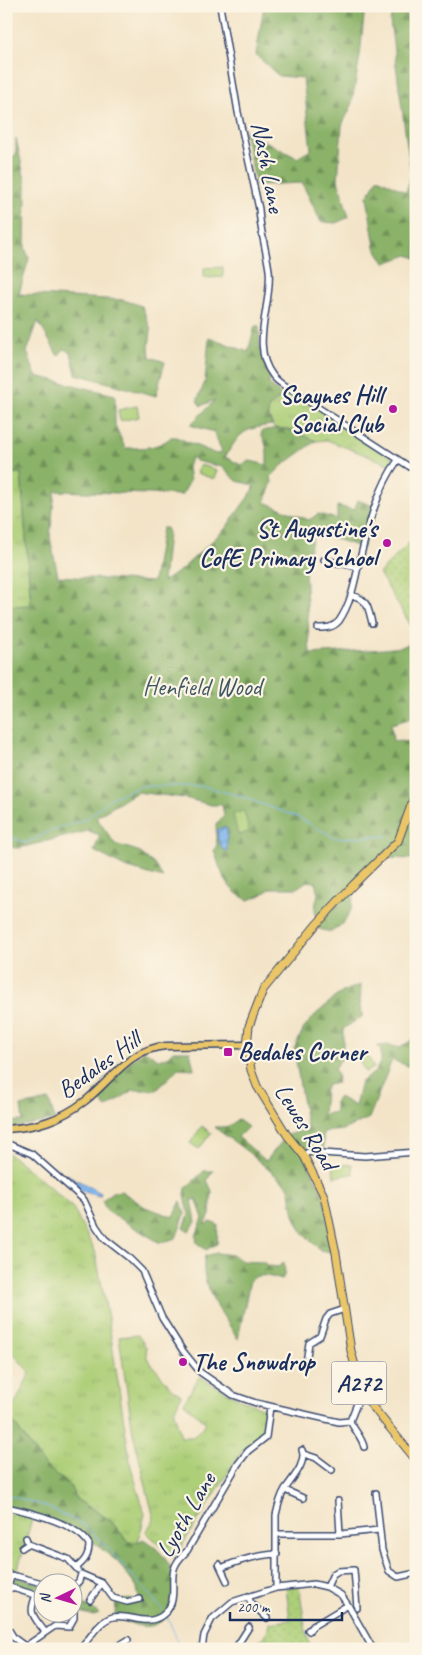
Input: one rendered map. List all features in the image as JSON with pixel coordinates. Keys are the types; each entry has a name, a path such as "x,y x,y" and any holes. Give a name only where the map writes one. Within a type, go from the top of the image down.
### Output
{"highway":[{"name":"Lewes Road","path":"416,792 398,841 316,925 263,990 248,1026 247,1045 251,1070 257,1086 282,1128 304,1156 324,1196 351,1351 363,1395 416,1460"}],"main road":[{"name":"Bedales Hill","path":"6,1129 24,1128 55,1120 85,1101 115,1071 144,1050 166,1046 247,1045"}],"street":[{"name":"Nash Lane","path":"220,6 238,112 259,209 259,221 269,271 268,297 262,336 266,362 277,380 416,471"},
{"path":"318,628 331,627 338,622 352,595 375,507 398,460"},
{"path":"324,560 358,567"},
{"path":"352,595 362,598 372,623"},
{"path":"6,1143 32,1154 84,1200 96,1226 105,1239 142,1271 162,1318 183,1351 200,1372 233,1394 256,1404 339,1422 350,1421"},
{"path":"304,1156 308,1152 365,1156 416,1152"},
{"path":"306,1362 309,1343 320,1336 326,1319 336,1311 345,1309"},
{"path":"363,1395 358,1401 350,1421 355,1432 363,1441 364,1447"},
{"name":"Lyoth Lane","path":"80,1649 100,1625 112,1617 139,1621 154,1619 165,1614 172,1600 173,1570 177,1561 187,1550 238,1464 248,1451 266,1437 270,1407"},
{"path":"276,1588 277,1509 285,1490 298,1471 303,1452 316,1458 328,1469"},
{"path":"285,1490 300,1499"},
{"path":"378,1496 379,1530 382,1550 389,1571 398,1577 416,1573"},
{"path":"338,1501 340,1534"},
{"path":"9,1508 68,1526 80,1532 89,1544 89,1549 85,1561 76,1568"},
{"path":"276,1534 340,1534 379,1530"},
{"path":"26,1538 28,1544"},
{"path":"28,1544 68,1558 79,1572"},
{"path":"22,1548 28,1544"},
{"path":"227,1581 220,1566 257,1555 276,1554"},
{"path":"327,1587 333,1574 338,1571 354,1570 357,1608"},
{"path":"6,1571 11,1577"},
{"path":"82,1574 102,1583 113,1598 127,1602 140,1599"},
{"path":"11,1577 16,1576 32,1580"},
{"path":"6,1593 11,1577"},
{"path":"90,1600 102,1583"},
{"path":"202,1649 204,1635 212,1619 232,1602 276,1588 314,1584 327,1587 340,1595 348,1605 373,1649"},
{"path":"7,1586 32,1594"},
{"path":"248,1596 251,1603 267,1618"},
{"path":"308,1630 312,1624 348,1605"},
{"path":"38,1622 45,1632"},
{"path":"6,1625 14,1638 27,1647 55,1626 69,1628 72,1622"},
{"path":"232,1641 236,1647 249,1627"},
{"path":"113,1649 128,1640"}],"green space":[{"path":"264,6 365,6 360,56 351,107 342,125 338,180 349,217 336,223 321,222 302,183 256,185 244,130 297,158 311,150 303,78 279,76 256,55"},
{"path":"395,6 416,6 416,258 408,255 385,263 375,247 367,197 378,178 406,192 411,174 390,21"},
{"name":"Henfield Wood","path":"16,138 26,185 25,248 29,258 19,294 123,300 142,306 151,330 150,357 165,362 156,396 76,374 71,353 64,349 58,356 38,321 27,352 36,376 115,395 115,425 125,448 155,446 171,437 176,437 216,454 222,452 214,432 190,425 215,400 201,406 197,401 205,382 209,337 248,352 255,326 259,326 260,349 270,378 269,384 282,396 269,407 268,415 272,425 254,428 243,433 225,457 241,465 250,461 267,465 267,450 261,435 262,431 283,429 296,432 316,441 283,465 271,477 272,482 265,502 309,520 318,514 337,519 337,506 354,510 358,500 375,507 363,548 314,532 305,570 310,654 401,647 416,641 416,717 391,724 393,741 416,742 416,859 382,858 353,885 353,900 350,912 343,923 331,932 319,929 316,925 315,907 318,894 315,882 307,881 297,888 271,888 249,900 235,892 222,873 214,850 217,845 216,825 224,815 222,805 211,805 185,798 137,792 96,817 115,844 138,851 156,866 163,878 125,867 94,851 100,835 88,831 19,848 6,847 6,606 31,605 21,473 6,473 6,161 16,155","holes":["191,457 196,461 222,467 237,481 253,485 254,489 225,529 182,569 163,582 168,533 166,528 162,528 153,582 58,576 50,537 55,491 182,495 190,481 188,468"]},
{"path":"223,267 223,277 204,278 204,268"},
{"path":"288,388 391,455 393,462 391,465 327,440 316,441 288,429 274,428 268,415 269,407 282,397"},
{"path":"137,406 139,417 120,421 118,410"},
{"path":"200,465 217,470 214,479 197,473"},
{"path":"6,473 21,473 31,606 6,606"},
{"path":"411,541 416,544 416,634 379,573"},
{"path":"244,811 249,832 238,835 233,814"},
{"path":"361,985 360,1008 363,1016 343,1029 343,1057 334,1068 338,1078 337,1083 327,1085 323,1115 335,1112 335,1102 339,1097 355,1106 361,1082 375,1072 381,1060 381,1051 378,1046 389,1045 400,1048 416,1037 416,1069 392,1060 369,1118 343,1130 323,1132 324,1153 308,1152 304,1156 324,1196 336,1253 320,1250 302,1232 294,1215 289,1187 248,1152 214,1127 224,1127 235,1122 237,1119 248,1127 238,1137 266,1161 287,1135 307,1129 294,1049 303,1030 312,1018 334,998 346,990"},
{"path":"144,1050 158,1059 167,1057 173,1051 190,1051 194,1069 178,1068 157,1090 133,1090 106,1108 94,1093"},
{"path":"366,1052 374,1068 365,1072 357,1056"},
{"path":"49,1100 55,1120 6,1129 6,1122 23,1121 21,1106"},
{"path":"202,1126 211,1133 199,1149 190,1143"},
{"path":"6,1151 73,1208 95,1251 108,1318 131,1467 145,1514 138,1542 128,1542 110,1520 76,1499 70,1486 44,1465 9,1416 30,1373 6,1345"},
{"path":"352,1164 353,1174 334,1177 333,1166"},
{"path":"204,1171 213,1171 207,1180 212,1191 210,1215 205,1225 211,1222 218,1225 217,1244 206,1250 197,1243 196,1236 203,1218 196,1199 192,1200 196,1222 189,1231 184,1228 189,1215 185,1195 186,1188"},
{"path":"121,1191 145,1207 173,1217 181,1201 185,1214 176,1238 160,1243 107,1211 102,1201 112,1192"},
{"path":"217,1253 233,1255 242,1261 263,1262 268,1266 278,1267 284,1263 285,1273 282,1280 257,1276 250,1280 238,1339 213,1299 205,1278 205,1256"},
{"path":"138,1335 146,1347 147,1358 170,1387 181,1395 174,1412 181,1437 193,1437 206,1423 184,1403 199,1377 240,1399 266,1410 263,1436 242,1451 174,1558 146,1532 154,1519 133,1433 119,1337"},
{"path":"9,1416 44,1465 70,1486 76,1499 110,1520 128,1542 138,1542 143,1539 157,1549 165,1558 173,1574 174,1587 171,1610 160,1622 155,1625 143,1626 125,1621 115,1615 116,1600 139,1599 137,1588 118,1562 80,1532 68,1526 6,1507 6,1420"},
{"path":"12,1508 33,1515 16,1576 6,1572 6,1527"},
{"path":"17,1577 32,1581 32,1593 13,1587 13,1579"},
{"path":"83,1577 88,1579 82,1592"},
{"path":"299,1586 306,1632 311,1649 274,1648 267,1644 261,1649 256,1649 259,1641 266,1634 269,1623 290,1620 286,1588"},
{"path":"82,1603 99,1614 94,1616 82,1613"}],"water":[{"path":"223,827 227,829 227,851 222,849 218,839 217,830"},
{"path":"66,1174 101,1193 100,1196 84,1192 75,1187"}],"waterway":[{"path":"6,837 26,843 48,832 86,819 111,798 140,786 203,786 243,797 297,817 335,838 388,836"},
{"path":"6,1493 45,1506 84,1525 107,1547 163,1610"},
{"path":"167,1616 181,1649"}],"place":[{"name":"Scaynes Hill Social Club","path":"393,409"},
{"name":"St Augustine's CofE Primary School","path":"387,543"},
{"name":"Bedales Corner","path":"228,1052"},
{"name":"The Snowdrop","path":"183,1362"}]}
